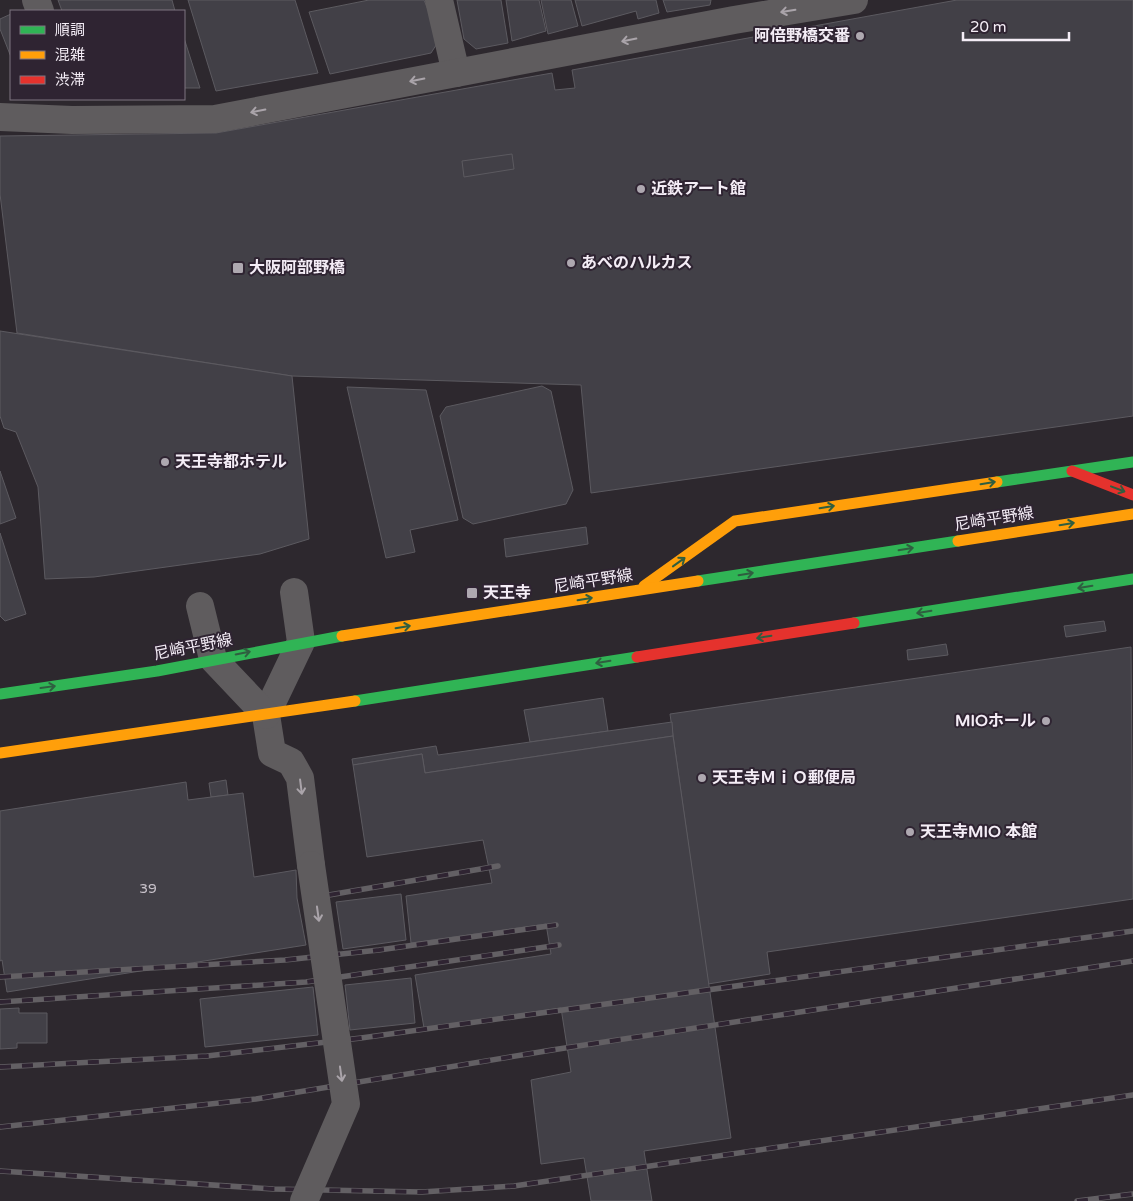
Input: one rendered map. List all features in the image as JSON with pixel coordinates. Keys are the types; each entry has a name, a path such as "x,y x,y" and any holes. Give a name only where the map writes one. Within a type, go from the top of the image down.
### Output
{"street":[{"path":"439,0 456,73"},
{"path":"0,117 70,109 215,119 456,73 731,10 854,0"},
{"path":"639,590 735,521 1133,462"},
{"path":"1071,470 1133,495"},
{"name":"尼崎平野線","path":"0,694 156,671 301,642 1133,514"},
{"path":"0,753 266,715 1133,579"},
{"path":"266,715 301,642 294,592"},
{"path":"200,606 213,659 266,715 272,753 290,762 300,778 346,1104 304,1201"}],"building":[{"path":"58,0 172,0 175,10 62,10"},
{"path":"188,0 295,0 318,73 216,91"},
{"path":"369,0 424,0 440,39 431,53 330,74 309,12"},
{"path":"457,0 501,0 508,43 476,49 464,39"},
{"path":"506,0 539,0 546,31 512,41"},
{"path":"541,0 571,0 578,26 548,34"},
{"path":"575,0 656,0 659,13 638,19 636,11 582,26"},
{"path":"663,0 711,0 710,5 667,12"},
{"name":"あべのハルカス","path":"957,0 1133,0 1133,416 591,493 581,385 292,376 17,333 0,194 0,136 216,133 552,73 555,90 575,88 572,70"},
{"path":"10,14 10,54 0,29 0,19"},
{"path":"185,41 200,88 185,88"},
{"path":"512,154 514,169 464,177 462,161"},
{"name":"天王寺都ホテル","path":"0,331 292,376 309,539 260,554 94,577 45,579 38,487 16,432 4,428 0,416"},
{"path":"542,386 551,391 573,490 566,504 473,524 463,518 440,416 446,407"},
{"path":"347,387 426,390 458,520 410,530 415,552 386,558"},
{"path":"0,471 16,518 0,524"},
{"path":"586,527 588,544 506,557 504,539"},
{"path":"0,533 26,614 5,621 0,616"},
{"path":"1104,621 1106,631 1066,637 1064,626"},
{"path":"946,644 948,655 908,660 907,650"},
{"name":"天王寺MIO 本館","path":"1131,647 1133,899 767,952 770,974 708,984 670,714"},
{"path":"603,698 608,731 530,742 524,710"},
{"path":"672,722 673,736 425,773 422,754 353,765 352,759 436,746 438,755"},
{"path":"673,736 731,1138 644,1151 652,1201 591,1201 584,1158 541,1164 531,1080 571,1072 561,1008 424,1028 415,975 551,954 546,924 411,943 406,896 492,883 483,840 367,857 353,765 422,754 425,773"},
{"path":"226,780 228,795 211,797 209,783"},
{"path":"186,782 188,800 243,793 254,877 296,870 297,898 306,945 7,992 2,960 0,961 0,811"},
{"path":"401,894 406,940 343,949 336,902"},
{"path":"411,978 415,1023 350,1030 345,985"},
{"path":"313,987 318,1035 205,1047 200,999"},
{"path":"19,1008 19,1013 47,1013 47,1043 17,1043 17,1048 0,1049 0,1009"}],"railway":[{"path":"329,895 498,866"},
{"path":"0,977 285,960 379,950 556,925"},
{"path":"0,1067 207,1056 361,1038 1133,931"},
{"path":"0,1002 306,982 559,945"},
{"path":"0,1127 256,1099 552,1050 1133,961"},
{"path":"0,1171 273,1189 422,1192 514,1186 1133,1095"},
{"path":"1077,1201 1133,1194"}],"traffic: fast":[{"path":"997,482 1133,462"},
{"path":"698,581 958,541"},
{"path":"854,623 1133,579"},
{"path":"0,694 157,671 342,636"},
{"path":"355,701 637,657"}],"traffic: slow":[{"path":"644,586 735,521 997,482"},
{"path":"958,541 1133,514"},
{"path":"342,636 698,581"},
{"path":"0,753 355,701"}],"traffic: jam":[{"path":"1072,471 1133,495"},
{"path":"637,657 854,623"}],"place":[{"name":"阿倍野橋交番","path":"860,36"},
{"name":"近鉄アート館","path":"641,189"},
{"name":"あべのハルカス","path":"571,263"},
{"name":"大阪阿部野橋","path":"238,268"},
{"name":"天王寺都ホテル","path":"165,462"},
{"name":"天王寺","path":"472,593"},
{"name":"MIOホール","path":"1046,721"},
{"name":"天王寺ＭｉＯ郵便局","path":"702,778"},
{"name":"天王寺MIO 本館","path":"910,832"}]}
